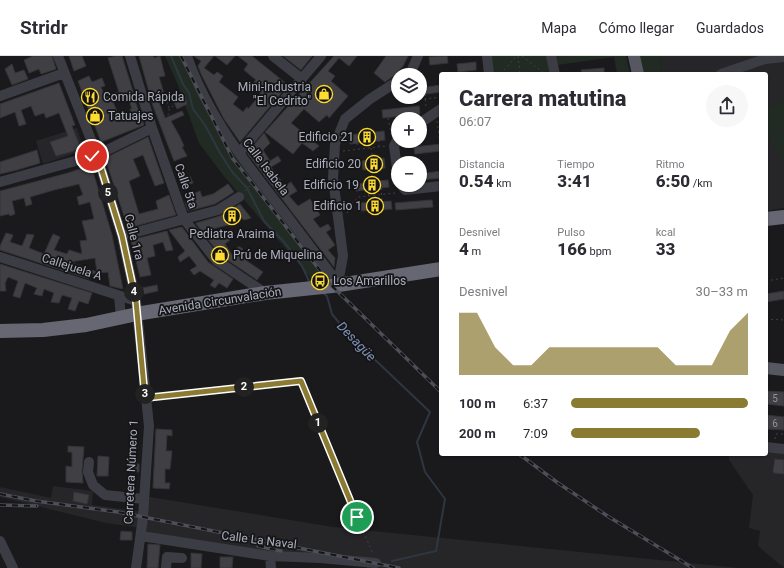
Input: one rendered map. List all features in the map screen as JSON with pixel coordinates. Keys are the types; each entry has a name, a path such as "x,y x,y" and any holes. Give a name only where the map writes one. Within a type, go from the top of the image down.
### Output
{"highway":[{"path":"768,219 784,217"},
{"name":"Avenida Circunvalación","path":"0,331 43,330 72,326 121,317 137,308 316,287 439,269"}],"main road":[{"path":"634,56 638,72"},
{"path":"768,368 784,370"}],"street":[{"name":"Calle 1ra","path":"58,56 97,155 122,236 137,308"},
{"name":"Calle 5ta","path":"130,56 151,125 184,218 216,260 265,293"},
{"name":"Calle Isabela","path":"187,56 195,80 228,138 338,284"},
{"path":"273,56 302,79"},
{"path":"240,152 321,56"},
{"path":"413,68 418,56"},
{"path":"487,56 489,72"},
{"path":"552,56 555,72"},
{"path":"727,72 765,59 784,56"},
{"path":"0,96 64,73"},
{"path":"338,284 343,256 333,178 335,144 345,119 391,85"},
{"path":"0,182 97,155 151,125"},
{"path":"427,187 439,186"},
{"path":"122,236 218,210 239,197"},
{"name":"Callejuela A","path":"0,257 119,296 137,308"},
{"path":"119,296 121,317"},
{"name":"Carretera Número 1","path":"136,568 144,499 148,426 137,308"},
{"path":"89,462 88,472 93,485 106,496 144,499"},
{"name":"Calle La Naval","path":"140,536 270,556 320,558 376,563"},
{"path":"0,541 13,568"},
{"path":"270,556 270,568"},
{"path":"166,568 167,557 182,558"}],"path":[{"path":"503,72 516,56"},
{"path":"518,56 520,72"},
{"path":"522,56 542,72"},
{"path":"388,87 391,91"},
{"path":"427,99 439,97"},
{"path":"151,125 155,119 169,114 167,103 173,100"},
{"path":"427,102 439,141"},
{"path":"169,108 175,105"},
{"path":"388,118 391,127"},
{"path":"379,140 379,147"},
{"path":"356,143 357,149"},
{"path":"352,150 379,147 391,143"},
{"path":"371,148 373,159"},
{"path":"239,197 247,188 259,181"},
{"path":"381,188 382,201"},
{"path":"368,189 369,202"},
{"path":"340,228 350,206 359,197 401,192"},
{"path":"768,281 784,278"},
{"path":"768,319 784,320"},
{"path":"145,398 301,381 376,563"},
{"path":"775,448 776,434 784,434"}],"shaded area":[{"path":"165,56 183,56 193,79 334,282 315,283 223,175 199,143 178,85"},
{"path":"491,56 547,56 551,72 493,72"},
{"path":"555,56 626,56 630,72 617,72 614,57 557,65"},
{"path":"640,56 659,56 662,72 644,72"},
{"path":"659,56 784,56 784,208 768,211 768,72 662,72"},
{"path":"784,100 784,166 768,135 768,107"},
{"path":"77,128 84,150 43,164 36,141"},
{"path":"768,447 784,449 784,568 758,546 760,531 749,528 753,495 729,460 729,456 768,456"},
{"path":"53,486 93,491 92,505 144,512 144,496 333,527 739,568 367,568 364,562 141,535 142,528 106,523 0,497 0,487 51,498"}],"building":[{"path":"33,56 52,56 56,69 41,74 39,69 29,73 24,60"},
{"path":"69,56 82,56 86,66 74,71"},
{"path":"122,56 135,101 144,125 101,142 78,81 89,76 92,82 102,78 105,86 101,87 105,97 119,92 108,58","holes":["128,97 132,109 130,109 131,112 119,116 113,102"]},
{"path":"139,56 153,56 154,58 160,56 165,76 159,77 165,97 158,99 165,118 182,111 184,115 171,121 180,137 184,146 182,147 187,156 174,161 153,106"},
{"path":"194,56 214,56 204,68 214,75 217,72 223,76 219,82 238,97 233,104 243,112 247,107 248,109 261,94 251,85 256,80 244,70 248,64 238,56 252,56 288,85 240,142 224,119 202,76 198,66 201,61"},
{"path":"215,56 235,56 227,65"},
{"path":"283,56 312,56 301,70"},
{"path":"334,56 357,56 349,66 339,58 328,71 335,76 331,81 348,96 329,118 327,115 319,122 304,109 291,123 319,146 313,151 302,143 293,154 265,132"},
{"path":"386,56 408,56 401,68 391,68 391,78 385,82 374,73"},
{"path":"447,56 448,63 430,65 429,57"},
{"path":"476,62 476,70 458,72 457,64"},
{"path":"12,64 15,73 24,70 28,79 12,85 5,69"},
{"path":"604,68 604,72 582,72 581,70"},
{"path":"59,83 75,125 72,126 81,149 56,156 50,142 68,136 59,113 46,118 44,113 35,116 31,106 21,110 26,124 19,126 15,112 0,118 0,104"},
{"path":"439,85 439,92 427,94 427,87"},
{"path":"184,93 187,104 177,109 172,97"},
{"path":"419,106 420,112 391,112 391,117 383,118 382,110"},
{"name":"Edificio 21","path":"384,131 385,140 350,144 349,135"},
{"path":"264,133 270,143 263,150 270,161 278,156 281,161 271,167 285,186 291,182 297,191 289,196 298,206 310,199 320,215 313,219 320,228 328,224 331,229 326,232 335,245 328,250 335,258 334,267 247,153"},
{"path":"148,137 164,183 155,186 143,155 133,159 140,176 129,181 139,214 158,209 156,201 169,195 176,215 128,228 105,158"},
{"path":"439,144 439,151 415,154 414,148 427,148 427,146"},
{"path":"37,150 40,163 0,174 0,162"},
{"name":"Edificio 20","path":"384,158 385,168 363,170 362,161"},
{"path":"91,165 112,235 123,289 110,286 108,272 91,274 89,279 0,250 0,246 6,233 13,235 10,242 22,246 27,234 34,235 29,248 44,254 53,234 60,237 54,250 67,254 69,250 82,254 80,241 87,240 82,221 94,219 90,202 79,205 77,197 83,195 79,184 30,197 32,204 26,206 24,198 12,201 15,214 10,216 9,214 0,216 0,191 68,173","holes":["95,258 97,272 70,262"]},
{"path":"439,171 439,178 427,179 427,173"},
{"path":"190,176 193,183 182,187 179,180"},
{"name":"Edificio 19","path":"388,180 389,187 356,191 355,184"},
{"path":"228,184 234,192 215,204 188,211 185,202 195,199 193,194 200,191 202,197 213,194"},
{"path":"432,200 433,207 396,210 395,203"},
{"name":"Edificio 1","path":"391,201 392,209 360,211 359,203"},
{"path":"240,204 251,218 244,220 242,218 232,224 212,229 220,240 227,236 230,240 225,244 232,255 238,247 240,247 251,256 247,261 263,272 257,280 220,255 196,223 220,216"},
{"path":"182,227 208,262 233,279 227,288 219,283 215,288 210,285 214,280 200,271 194,275 190,270 197,266 189,256 180,262 178,257 185,251 169,230"},
{"path":"167,231 173,250 166,251 163,242 153,245 155,256 147,258 151,275 140,277 131,240"},
{"path":"0,264 92,293 88,304 79,301 75,311 68,309 72,298 62,295 59,303 51,302 54,293 44,289 42,296 34,294 37,288 25,283 20,298 13,296 18,281 8,277 5,283 6,291 0,291"},
{"path":"157,285 158,291 144,294 142,288"},
{"path":"784,291 784,299 768,302 768,294"},
{"path":"768,391 784,392 784,406 768,404"},
{"path":"768,415 784,417 784,430 768,429"},
{"path":"156,429 172,430 172,436 167,435 166,451 172,451 170,469 165,469 165,483 170,483 169,489 153,488"},
{"path":"68,446 84,447 82,471 83,483 66,482 66,466 72,467 72,452 68,452"},
{"path":"98,456 109,457 108,476 97,476"},
{"path":"775,459 784,460 784,474 774,473"},
{"path":"128,463 139,464 139,472 128,471"},
{"path":"74,492 89,495 87,504 73,501"},
{"path":"121,531 132,532 132,540 120,540"},
{"path":"148,544 160,545 158,568 147,568"},
{"path":"191,553 202,554 201,568 191,568"},
{"path":"220,557 233,557 232,568 220,568"}],"waterway":[{"name":"Desagüe","path":"171,56 183,84 189,93 193,109 205,125 233,173 247,188 264,221 285,243 302,266 310,283"},
{"name":"Desagüe","path":"323,293 327,296 332,314 349,335 430,412 417,442 425,472 445,499 436,551 392,561"}],"railway":[{"path":"181,56 233,159 332,286 439,390"},
{"path":"522,456 558,483 609,517 693,568"},
{"path":"0,494 36,501 118,512 399,568"},
{"path":"0,505 37,506"},
{"path":"258,546 281,551"}],"place":[{"name":"Mini-Industria \"El Cedrito\"","path":"324,94"},
{"name":"Comida Rápida","path":"90,97"},
{"name":"Tatuajes","path":"95,116"},
{"name":"Edificio 21","path":"367,137"},
{"name":"Edificio 20","path":"374,164"},
{"name":"Edificio 19","path":"372,185"},
{"name":"Edificio 1","path":"375,206"},
{"name":"Pediatra Araima","path":"232,216"},
{"name":"Prú de Miquelina","path":"220,255"},
{"name":"Los Amarillos","path":"320,281"}],"route":[{"path":"92,156 97,155 122,236 138,314 145,398 301,381 357,517"}]}
